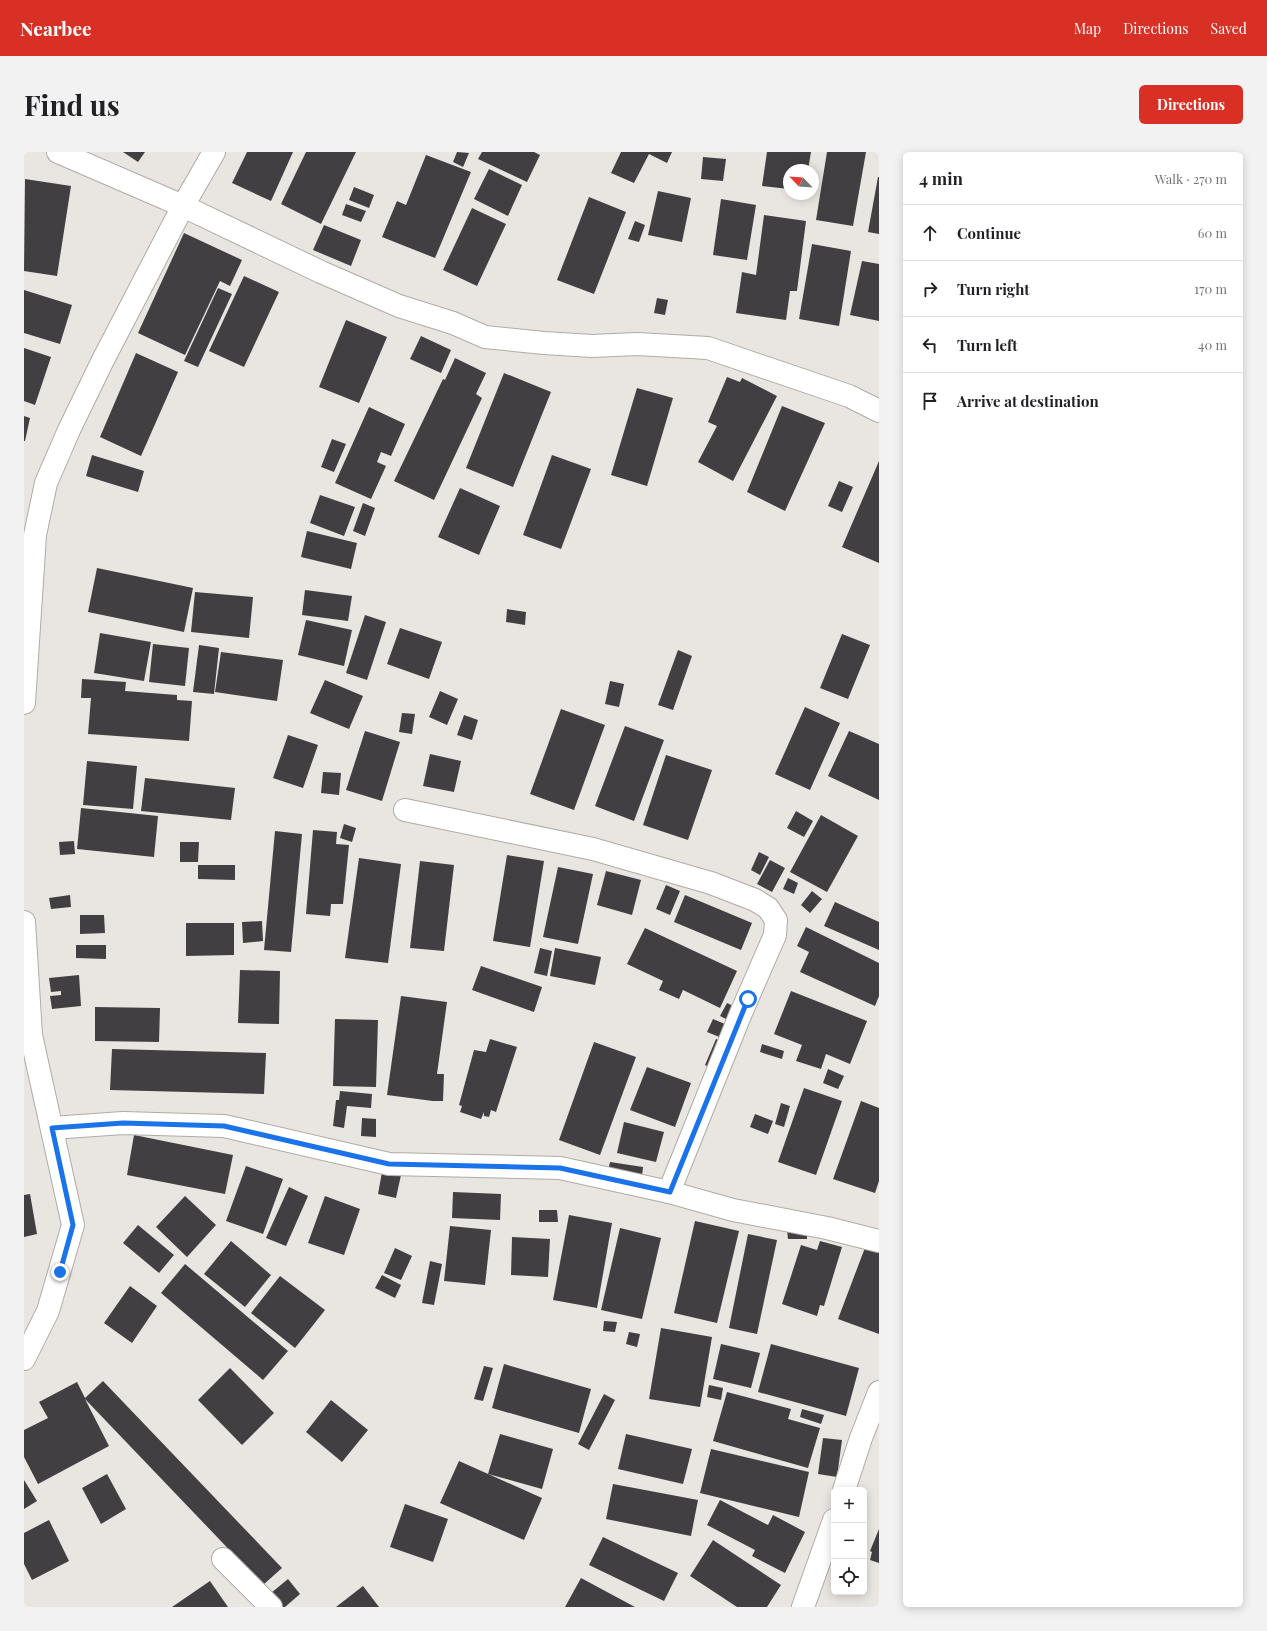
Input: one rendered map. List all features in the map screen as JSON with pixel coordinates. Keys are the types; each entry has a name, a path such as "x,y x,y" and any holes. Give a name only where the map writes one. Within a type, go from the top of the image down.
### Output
{"street":[{"path":"58,152 183,206 321,272 399,306 454,324 485,337 544,343 585,345 637,344 708,348 849,396 879,411"},
{"path":"24,703 35,535 46,484 69,430 100,367 183,206 214,152"},
{"path":"405,810 600,851 711,883 755,900 768,908 776,920 774,935 741,1013 670,1192"},
{"path":"24,922 31,1036 73,1225 48,1311 24,1359"},
{"path":"52,1128 123,1123 224,1126 389,1164 560,1168 670,1192 733,1210 827,1228 879,1241"},
{"path":"845,1487 861,1438 879,1392"},
{"path":"803,1607 811,1589 833,1523"},
{"path":"223,1559 271,1607"}],"building":[{"path":"123,152 145,152 138,162"},
{"path":"247,152 293,152 271,201 232,183"},
{"path":"306,152 356,152 321,224 281,204"},
{"path":"457,152 469,153 463,167 453,162"},
{"path":"482,152 534,152 540,155 527,182 478,159"},
{"path":"621,152 672,152 667,163 649,154 634,183 611,173"},
{"path":"767,152 811,152 809,164 783,164 783,188 762,186"},
{"path":"827,152 866,152 853,226 816,220"},
{"path":"426,155 471,172 435,258 382,237 397,201 406,205"},
{"path":"703,157 726,159 723,181 701,179"},
{"path":"489,169 522,185 508,216 474,199"},
{"path":"879,177 879,234 868,232"},
{"path":"25,179 71,186 57,276 24,271"},
{"path":"354,187 374,195 369,208 349,200"},
{"path":"658,191 691,198 682,242 648,235"},
{"path":"589,197 626,212 594,294 557,280"},
{"path":"721,199 756,205 747,260 713,255"},
{"path":"346,204 366,211 361,222 342,215"},
{"path":"472,208 506,224 477,286 443,270"},
{"path":"764,215 806,221 797,291 790,291 786,320 736,313 742,272 756,275"},
{"path":"635,221 645,225 639,242 628,239"},
{"path":"324,225 361,240 351,266 313,250"},
{"path":"184,233 242,260 230,286 220,281 185,355 138,333"},
{"path":"812,244 851,251 839,326 799,319"},
{"path":"862,261 879,264 879,321 850,315"},
{"path":"244,276 279,292 244,367 209,351"},
{"path":"218,288 232,294 198,367 184,361"},
{"path":"24,290 72,305 60,344 24,333"},
{"path":"657,298 668,300 665,315 654,313"},
{"path":"346,320 387,337 359,403 319,387"},
{"path":"421,336 451,350 441,373 410,359"},
{"path":"24,348 51,357 35,405 24,401"},
{"path":"136,353 178,372 141,456 100,437"},
{"path":"455,358 486,373 476,394 482,398 434,500 394,481 443,379 445,380"},
{"path":"504,373 551,392 513,487 466,468"},
{"path":"727,377 740,382 742,378 777,396 733,481 698,462 717,426 708,422"},
{"path":"637,388 673,398 647,486 611,475"},
{"path":"782,406 825,423 785,511 747,492"},
{"path":"369,407 405,424 391,456 381,452 377,462 386,466 371,499 335,483"},
{"path":"24,416 30,418 25,441 24,441"},
{"path":"332,439 346,444 334,472 321,467"},
{"path":"92,455 144,471 138,492 86,476"},
{"path":"552,455 591,469 561,549 523,535"},
{"path":"879,461 879,563 842,547"},
{"path":"839,481 853,487 842,512 828,506"},
{"path":"460,488 500,506 479,555 438,537"},
{"path":"320,495 355,507 344,536 310,523"},
{"path":"363,503 375,508 365,536 353,531"},
{"path":"307,531 357,543 351,569 301,557"},
{"path":"97,568 193,588 184,632 88,612"},
{"path":"305,590 352,596 348,621 302,615"},
{"path":"195,592 253,597 249,638 191,632"},
{"path":"507,609 526,612 525,625 506,622"},
{"path":"365,615 386,622 367,680 346,673"},
{"path":"306,620 352,630 344,666 298,655"},
{"path":"400,628 442,642 429,679 387,664"},
{"path":"100,633 151,642 144,681 94,673"},
{"path":"842,634 870,645 848,699 820,688"},
{"path":"153,644 189,648 185,686 149,682"},
{"path":"199,645 219,648 214,694 193,692"},
{"path":"678,650 692,656 673,710 658,705"},
{"path":"221,652 283,660 277,701 215,692"},
{"path":"82,679 126,682 125,691 177,695 177,700 192,701 189,741 88,734 91,698 81,698"},
{"path":"325,680 363,696 349,729 310,713"},
{"path":"610,681 624,684 619,707 605,704"},
{"path":"440,691 458,699 447,725 429,717"},
{"path":"805,707 840,723 810,790 775,774"},
{"path":"561,709 605,725 574,810 530,794"},
{"path":"402,713 415,714 412,734 399,732"},
{"path":"464,715 478,720 472,740 457,735"},
{"path":"625,726 664,740 634,821 595,806"},
{"path":"365,731 400,742 382,801 346,790"},
{"path":"849,731 879,744 879,800 828,776"},
{"path":"288,735 318,745 303,788 273,778"},
{"path":"430,754 461,761 454,792 423,786"},
{"path":"666,755 712,770 688,840 643,825"},
{"path":"87,761 137,766 133,809 83,805"},
{"path":"323,772 341,773 339,795 321,793"},
{"path":"145,778 235,788 231,820 141,811"},
{"path":"81,808 158,816 154,857 77,849"},
{"path":"796,811 813,821 804,837 787,828"},
{"path":"821,815 858,836 827,892 790,872"},
{"path":"344,824 356,828 352,842 340,838"},
{"path":"313,830 337,832 336,844 349,845 343,904 331,904 330,916 306,914"},
{"path":"275,831 302,834 291,952 264,950"},
{"path":"74,841 75,854 60,855 59,842"},
{"path":"180,842 199,842 198,862 180,862"},
{"path":"759,852 769,857 760,875 751,870"},
{"path":"507,855 544,861 530,947 493,941"},
{"path":"359,858 401,864 388,963 345,958"},
{"path":"770,860 785,868 772,892 757,884"},
{"path":"420,861 454,865 444,951 410,948"},
{"path":"198,865 235,865 235,880 198,879"},
{"path":"558,867 593,874 578,944 543,937"},
{"path":"606,871 641,880 632,915 597,905"},
{"path":"788,878 798,883 794,894 783,889"},
{"path":"666,885 680,891 670,915 656,909"},
{"path":"812,891 822,899 810,913 801,905"},
{"path":"70,895 71,907 51,909 49,898"},
{"path":"685,895 752,923 741,950 674,922"},
{"path":"835,902 879,922 879,950 824,926"},
{"path":"80,915 104,915 105,933 80,934"},
{"path":"262,921 263,941 243,943 242,922"},
{"path":"186,923 234,923 234,955 186,956"},
{"path":"806,927 879,963 879,996 875,1006 800,972 809,952 797,946"},
{"path":"645,928 737,971 720,1008 683,990 679,999 659,990 663,981 627,964"},
{"path":"76,945 106,945 106,959 76,958"},
{"path":"540,948 552,951 547,976 534,973"},
{"path":"555,948 601,957 595,985 550,976"},
{"path":"481,966 542,987 534,1012 472,990"},
{"path":"240,970 280,971 279,1024 238,1023"},
{"path":"79,975 81,1006 52,1009 50,996 61,995 61,991 51,992 49,978"},
{"path":"791,991 867,1021 850,1064 826,1054 821,1069 796,1061 802,1045 774,1034"},
{"path":"401,996 447,1002 437,1074 444,1074 443,1101 387,1095"},
{"path":"727,1003 742,1010 736,1024 720,1016"},
{"path":"95,1007 160,1008 159,1042 95,1041"},
{"path":"335,1019 378,1020 376,1087 333,1086"},
{"path":"713,1019 732,1027 727,1040 707,1032"},
{"path":"490,1039 517,1047 496,1112 491,1110 489,1117 484,1116 484,1112 481,1119 460,1112 462,1106 459,1105 474,1050 486,1052"},
{"path":"716,1039 727,1043 715,1070 705,1065"},
{"path":"594,1042 636,1057 600,1155 559,1140"},
{"path":"762,1044 784,1051 782,1059 760,1052"},
{"path":"112,1049 266,1053 264,1094 110,1090"},
{"path":"647,1067 691,1083 675,1127 630,1110"},
{"path":"828,1069 844,1076 838,1089 823,1083"},
{"path":"804,1088 842,1101 816,1175 778,1162"},
{"path":"340,1091 372,1094 371,1108 347,1106 344,1128 333,1126 336,1100 339,1100"},
{"path":"861,1101 879,1108 879,1181 875,1193 833,1179"},
{"path":"781,1103 790,1106 784,1127 775,1124"},
{"path":"755,1114 773,1121 768,1134 750,1127"},
{"path":"362,1118 376,1119 376,1137 361,1136"},
{"path":"624,1122 664,1132 656,1162 617,1153"},
{"path":"134,1135 233,1155 225,1194 127,1175"},
{"path":"610,1162 643,1167 642,1176 608,1171"},
{"path":"246,1166 283,1179 263,1234 226,1221"},
{"path":"382,1172 401,1175 396,1198 378,1194"},
{"path":"289,1187 308,1196 286,1246 266,1238"},
{"path":"453,1192 501,1194 500,1220 452,1218"},
{"path":"30,1194 37,1234 24,1237 24,1195"},
{"path":"185,1196 216,1225 187,1257 156,1227"},
{"path":"325,1196 360,1209 344,1255 308,1243"},
{"path":"539,1210 557,1210 558,1222 539,1222"},
{"path":"569,1215 612,1223 597,1308 553,1300"},
{"path":"695,1221 739,1231 717,1323 674,1313"},
{"path":"138,1225 174,1255 159,1273 123,1243"},
{"path":"450,1226 491,1230 485,1285 444,1281"},
{"path":"620,1228 661,1238 642,1319 601,1310"},
{"path":"807,1229 807,1239 788,1239 787,1230"},
{"path":"748,1234 777,1240 757,1334 729,1328"},
{"path":"512,1237 550,1239 548,1277 511,1275"},
{"path":"231,1241 271,1275 245,1307 204,1274"},
{"path":"820,1241 842,1247 824,1306 820,1305 817,1316 782,1304 801,1245 817,1250"},
{"path":"866,1245 879,1250 879,1334 838,1319"},
{"path":"395,1248 412,1256 401,1280 384,1273"},
{"path":"430,1261 442,1264 434,1305 422,1303"},
{"path":"185,1264 288,1351 263,1380 161,1293"},
{"path":"382,1275 401,1285 395,1298 375,1288"},
{"path":"280,1276 325,1310 295,1348 251,1313"},
{"path":"130,1286 157,1306 132,1343 104,1323"},
{"path":"604,1321 617,1322 615,1332 603,1331"},
{"path":"661,1328 712,1337 700,1407 649,1399"},
{"path":"629,1332 640,1334 637,1347 626,1344"},
{"path":"721,1344 760,1353 751,1388 713,1379"},
{"path":"771,1344 859,1368 846,1416 758,1392"},
{"path":"504,1364 591,1389 579,1433 492,1408"},
{"path":"484,1366 493,1368 483,1401 474,1399"},
{"path":"230,1368 274,1413 242,1445 198,1400"},
{"path":"103,1381 282,1568 263,1585 85,1399 109,1446 38,1484 24,1457 24,1430 48,1418 39,1402 77,1382 85,1398"},
{"path":"709,1385 723,1388 721,1400 707,1397"},
{"path":"727,1392 791,1409 788,1419 820,1428 808,1468 713,1441"},
{"path":"604,1394 615,1400 589,1450 578,1444"},
{"path":"331,1400 368,1430 342,1462 306,1432"},
{"path":"802,1409 824,1415 821,1424 800,1417"},
{"path":"500,1434 553,1449 542,1489 488,1474"},
{"path":"626,1434 692,1449 683,1484 618,1469"},
{"path":"823,1438 842,1440 837,1477 818,1474"},
{"path":"711,1449 809,1472 799,1517 700,1493"},
{"path":"459,1461 542,1498 524,1540 440,1503"},
{"path":"107,1474 126,1509 101,1524 82,1488"},
{"path":"24,1480 37,1501 24,1509"},
{"path":"613,1484 698,1500 691,1536 606,1519"},
{"path":"720,1500 768,1525 773,1515 805,1532 785,1573 752,1556 755,1550 707,1525"},
{"path":"405,1504 448,1519 433,1562 390,1547"},
{"path":"49,1520 69,1561 32,1580 24,1564 24,1533"},
{"path":"879,1529 879,1563 870,1560 872,1552 870,1551"},
{"path":"603,1537 678,1573 664,1601 589,1565"},
{"path":"713,1540 781,1585 767,1607 737,1607 690,1576"},
{"path":"581,1578 635,1607 565,1607"},
{"path":"288,1579 300,1594 285,1607 282,1607 271,1593"},
{"path":"210,1581 228,1607 172,1607"},
{"path":"363,1586 379,1607 336,1607"}],"route":[{"path":"60,1272 73,1225 52,1128 123,1123 224,1126 389,1164 560,1168 670,1192 741,1013 748,999"}]}
